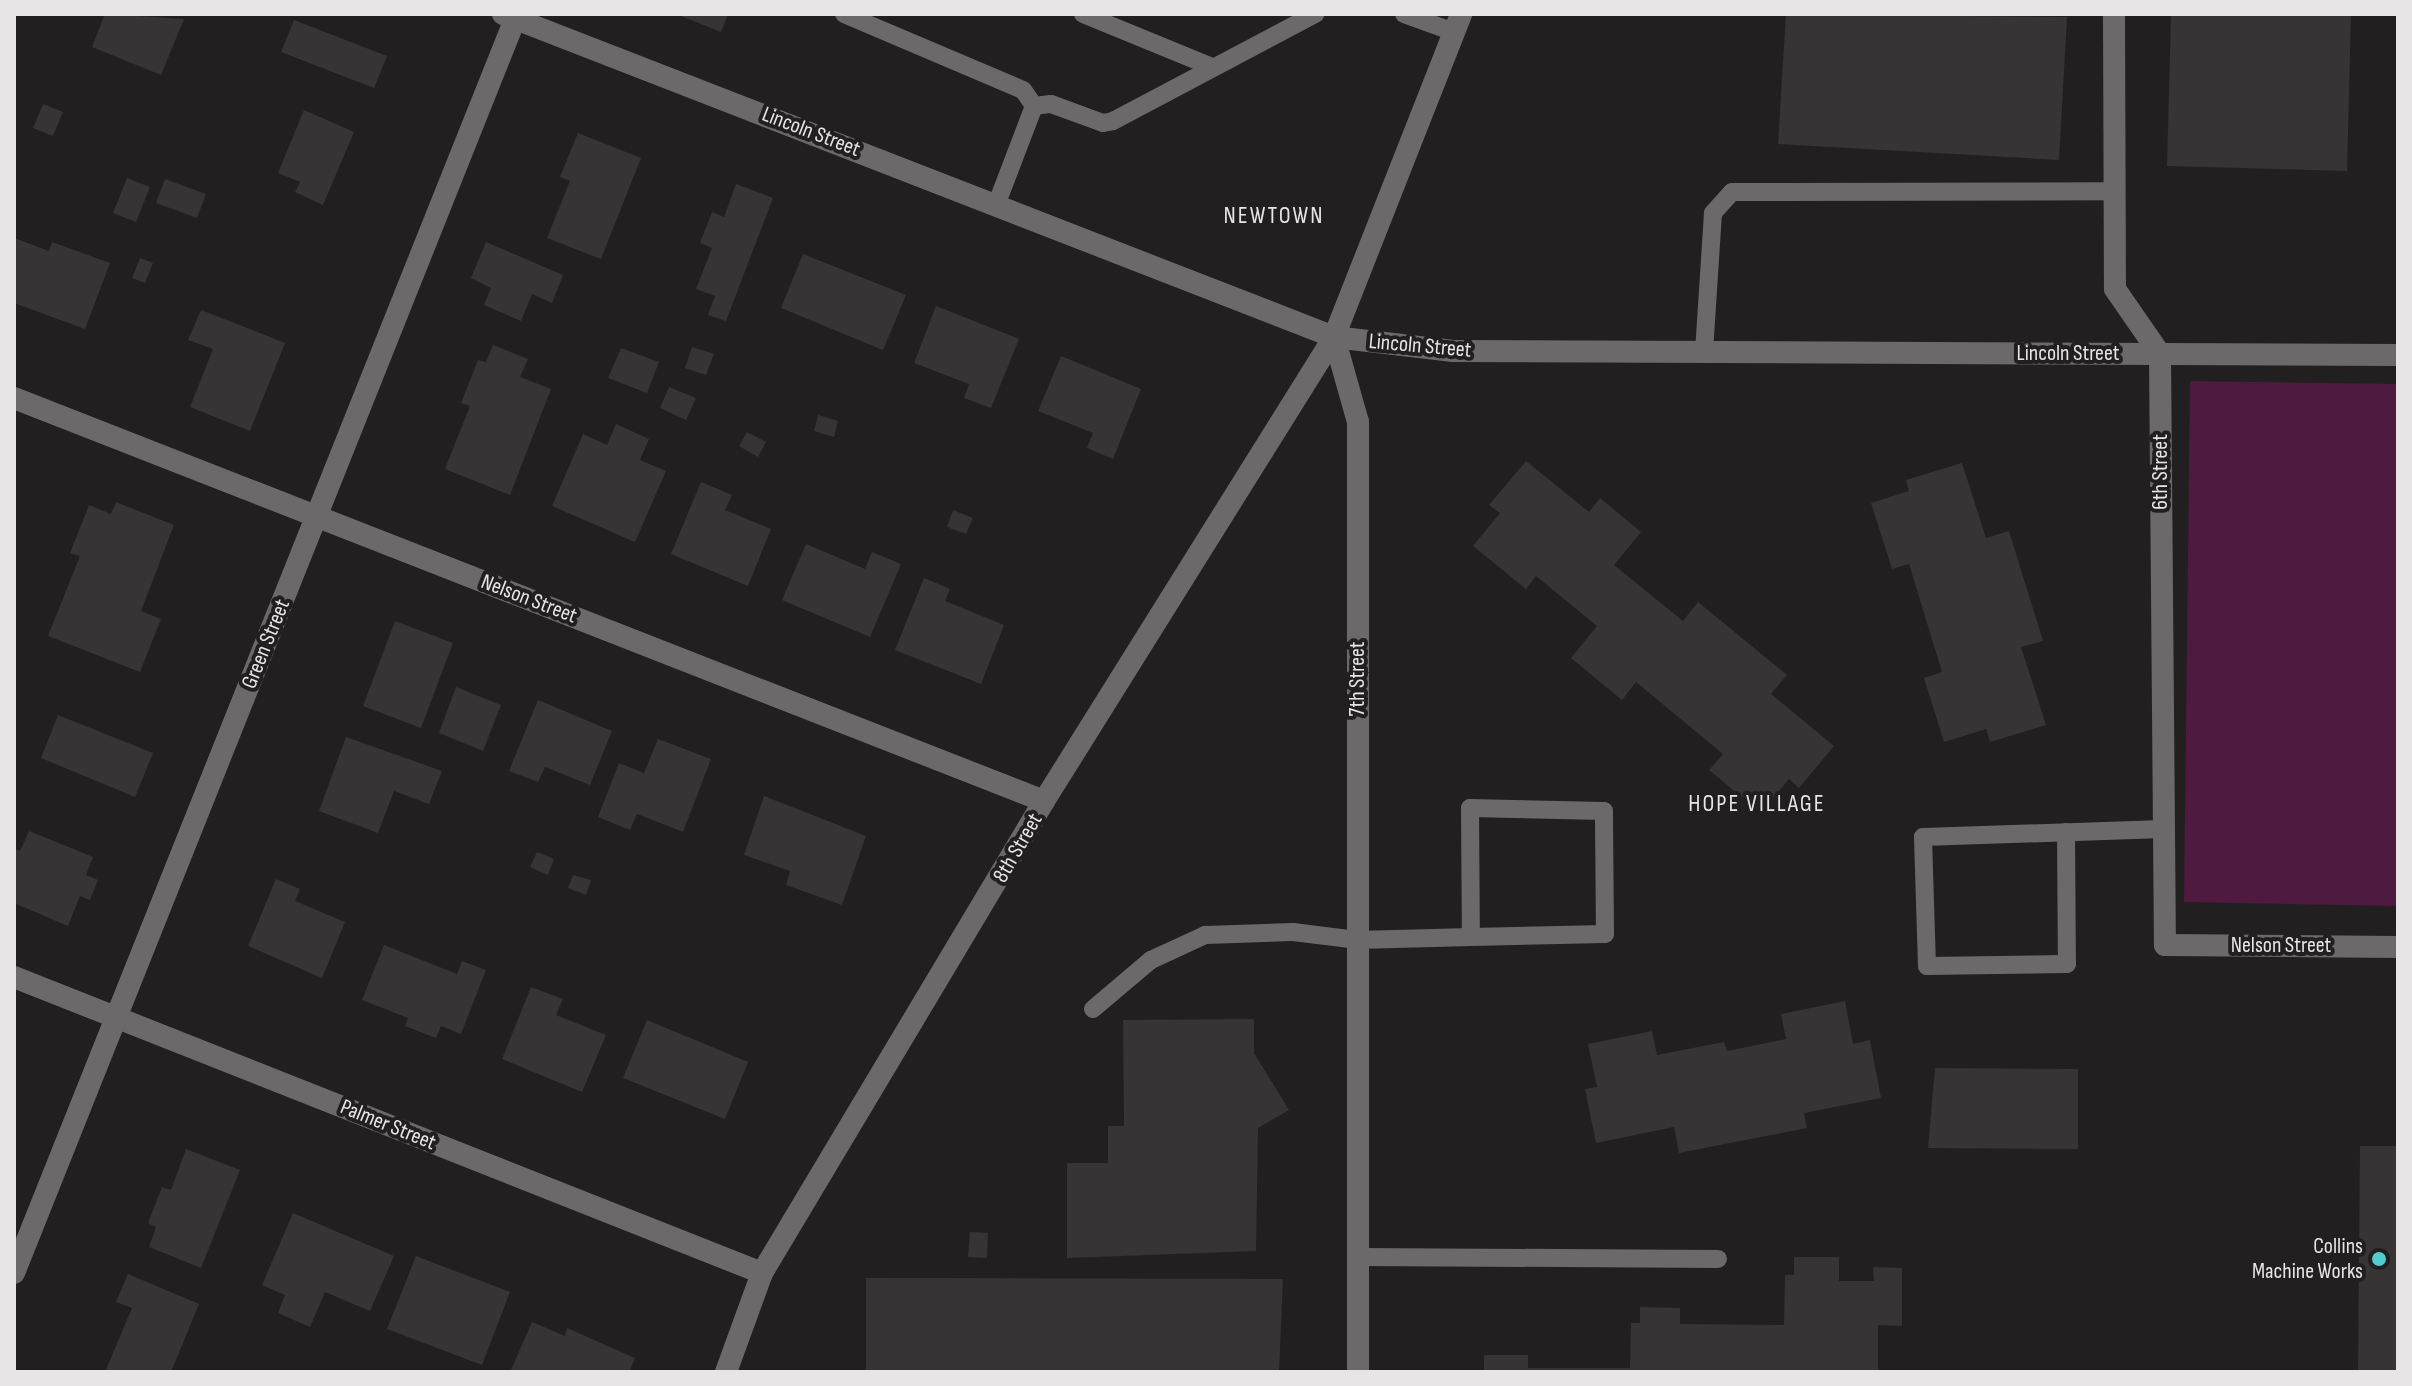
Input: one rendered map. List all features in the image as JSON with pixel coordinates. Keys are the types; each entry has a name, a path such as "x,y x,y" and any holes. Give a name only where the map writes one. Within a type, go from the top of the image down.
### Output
{"street":[{"path":"2114,14 2115,289 2160,354"},
{"name":"Lincoln Street","path":"512,16 1334,337 1453,351 2398,355"},
{"name":"Green Street","path":"14,1273 317,516 512,16"},
{"path":"1334,337 1457,23"},
{"name":"8th Street","path":"726,1372 762,1273 1044,801 1334,337"},
{"name":"7th Street","path":"1334,337 1358,422 1358,1372"},
{"name":"6th Street","path":"2160,354 2165,945"},
{"name":"Nelson Street","path":"14,398 1044,801"},
{"name":"Nelson Street","path":"2165,945 2398,947"},
{"name":"Palmer Street","path":"14,977 762,1273"}],"lane":[{"path":"844,14 1023,90 1034,106"},
{"path":"1083,14 1212,67"},
{"path":"1034,106 1051,104 1103,123 1113,121 1315,14"},
{"path":"1404,14 1457,23"},
{"path":"997,203 1034,106"},
{"path":"1704,352 1713,213 1732,192 2114,191"},
{"path":"1093,1009 1151,960 1205,935 1293,932 1357,940 1605,934 1604,811 1470,808 1471,937"},
{"path":"2066,832 2067,964 1927,966 1923,837 2066,832 2163,829"},
{"path":"1358,1257 1718,1259"}],"shaded area":[{"path":"2190,381 2398,384 2398,906 2184,902"}],"building":[{"path":"105,14 184,19 161,75 92,47"},
{"path":"676,14 728,14 721,32"},
{"path":"1786,14 2067,17 2059,160 1778,144"},
{"path":"2171,14 2351,14 2347,171 2167,166"},
{"path":"294,20 387,56 374,88 281,52"},
{"path":"43,104 63,112 53,136 33,128"},
{"path":"304,110 354,132 323,205 295,192 300,182 278,173"},
{"path":"578,133 641,158 601,259 547,238 570,181 560,177"},
{"path":"127,178 150,187 136,222 113,213"},
{"path":"165,179 206,194 197,218 156,203"},
{"path":"736,184 773,198 726,321 708,315 715,296 696,289 712,248 700,243 712,212 724,217"},
{"path":"14,238 49,251 52,242 110,263 85,329 14,303"},
{"path":"486,242 563,275 552,303 532,294 521,321 484,305 491,288 471,278"},
{"path":"803,254 906,295 883,350 781,308"},
{"path":"140,258 153,263 145,283 132,278"},
{"path":"936,306 1019,339 991,408 964,398 969,384 914,363"},
{"path":"201,310 285,343 250,431 190,407 213,349 188,340"},
{"path":"493,345 528,359 520,377 551,389 510,495 445,469 470,406 461,403 478,360 486,362"},
{"path":"692,347 714,354 706,375 685,368"},
{"path":"621,348 659,362 647,393 608,378"},
{"path":"1061,356 1141,389 1113,459 1087,448 1093,433 1038,411"},
{"path":"669,387 696,398 686,420 660,408"},
{"path":"818,415 838,421 834,437 814,431"},
{"path":"616,424 649,439 640,460 666,471 635,542 552,506 583,434 607,445"},
{"path":"747,432 766,442 758,457 739,446"},
{"path":"1526,461 1589,512 1600,498 1641,532 1614,565 1683,621 1698,602 1787,675 1771,694 1834,746 1799,788 1789,779 1761,813 1709,770 1723,754 1636,682 1622,700 1571,658 1597,626 1536,576 1526,589 1473,546 1500,513 1489,505"},
{"path":"1962,463 1986,538 2009,531 2043,641 2021,647 2046,725 1990,742 1986,729 1944,742 1924,678 1942,672 1909,564 1892,569 1871,503 1909,491 1906,480"},
{"path":"701,482 732,495 725,510 771,529 748,586 671,554"},
{"path":"116,502 174,525 141,611 161,619 140,672 48,636 80,556 70,553 89,505 111,514"},
{"path":"953,510 973,518 966,534 947,527"},
{"path":"806,544 865,569 872,552 901,564 870,637 782,600"},
{"path":"924,578 950,589 945,601 1004,625 981,684 895,650"},
{"path":"395,621 453,643 421,728 363,706"},
{"path":"456,687 501,705 483,751 439,733"},
{"path":"538,700 612,731 590,785 545,767 538,782 509,771"},
{"path":"58,715 153,753 135,797 41,758"},
{"path":"346,737 442,771 429,804 394,791 378,833 319,811"},
{"path":"658,739 711,759 683,832 637,814 630,830 598,817 619,763 644,773"},
{"path":"764,796 866,836 842,905 786,885 790,871 744,855"},
{"path":"29,831 93,857 86,875 98,880 90,900 80,896 68,926 14,903 14,849 20,851"},
{"path":"537,852 554,859 548,875 530,867"},
{"path":"573,875 591,880 586,895 568,888"},
{"path":"276,879 300,889 295,901 345,922 322,978 248,946"},
{"path":"384,945 457,974 462,961 486,970 461,1034 441,1026 436,1038 405,1026 408,1018 362,1000"},
{"path":"531,987 563,999 556,1015 606,1035 582,1092 502,1059"},
{"path":"1845,1001 1853,1044 1870,1040 1881,1098 1804,1113 1807,1128 1679,1153 1674,1127 1596,1143 1585,1089 1597,1087 1588,1044 1652,1031 1657,1055 1724,1042 1727,1051 1786,1039 1781,1014"},
{"path":"1254,1019 1254,1053 1289,1110 1258,1128 1256,1251 1067,1258 1067,1163 1108,1163 1108,1126 1124,1126 1123,1020"},
{"path":"647,1020 748,1062 725,1119 623,1078"},
{"path":"1935,1068 2078,1069 2078,1149 1928,1148"},
{"name":"Collins Machine Works","path":"2360,1146 2398,1146 2398,1372 2358,1372"},
{"path":"186,1149 240,1170 201,1268 149,1247 156,1227 148,1223 162,1187 171,1190"},
{"path":"293,1213 394,1256 370,1311 325,1292 310,1327 278,1313 285,1295 262,1285"},
{"path":"970,1232 988,1233 987,1258 968,1257"},
{"path":"416,1256 510,1292 482,1365 387,1329"},
{"path":"1794,1257 1839,1257 1839,1281 1874,1281 1873,1267 1902,1268 1902,1326 1878,1325 1878,1372 1484,1372 1484,1355 1528,1355 1528,1368 1630,1368 1631,1323 1640,1323 1640,1307 1680,1308 1680,1324 1784,1325 1785,1275 1794,1275"},
{"path":"128,1274 199,1304 171,1372 105,1372 132,1308 116,1302"},
{"path":"866,1278 1283,1279 1279,1372 829,1372 866,1371"},
{"path":"532,1322 565,1336 567,1328 635,1358 629,1372 511,1370"}],"place":[{"name":"Collins Machine Works","path":"2379,1259"}],"district":[{"name":"NEWTOWN","path":"1274,216"},
{"name":"HOPE VILLAGE","path":"1757,804"}]}
